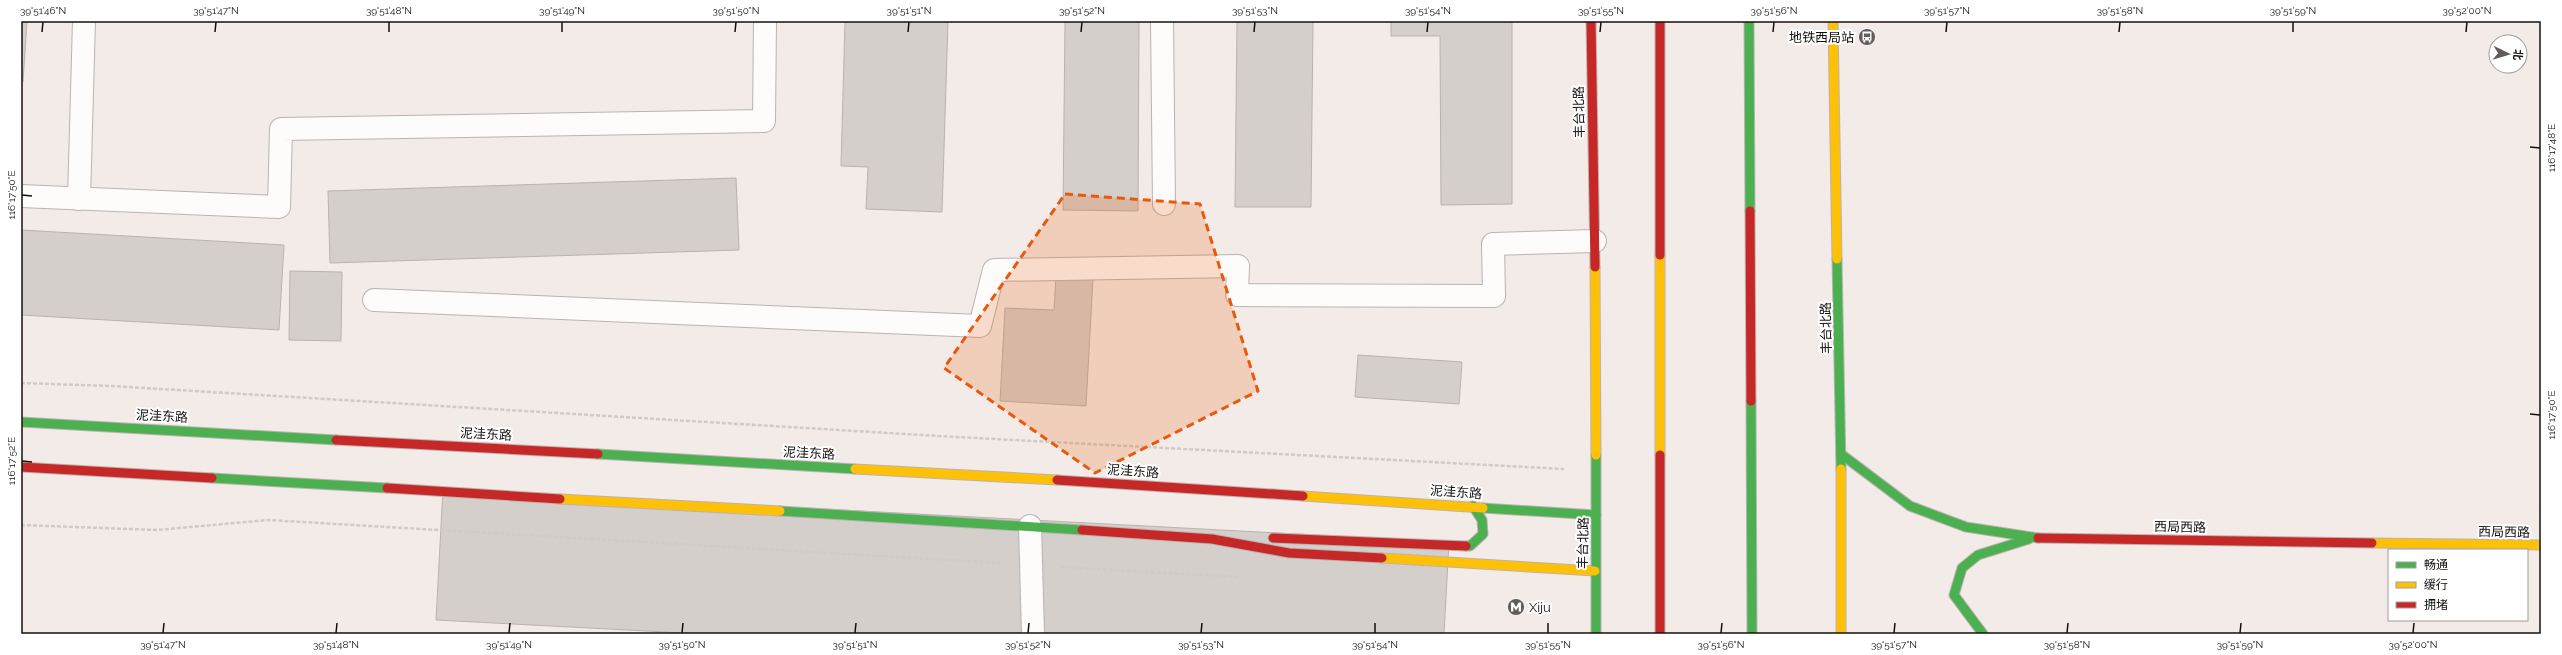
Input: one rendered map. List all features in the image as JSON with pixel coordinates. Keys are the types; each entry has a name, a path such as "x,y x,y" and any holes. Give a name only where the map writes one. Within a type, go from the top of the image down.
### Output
{"main road":[{"name":"丰台北路","path":"1591,21 1594,241 1596,634"},
{"path":"1660,21 1660,634"},
{"path":"1749,21 1752,634"},
{"name":"丰台北路","path":"1833,21 1841,454 1841,634"},
{"path":"1651,28 1660,80"},
{"name":"泥洼东路","path":"21,422 1107,482 1596,515"},
{"name":"西局西路","path":"1841,454 1910,506 1966,526 2032,538 2541,545"},
{"path":"21,467 1030,526 1212,539 1292,538 1470,546 1483,534 1482,520 1473,506"},
{"path":"1983,634 1954,595 1962,568 1978,555 2032,538"},
{"path":"1212,539 1289,553 1595,571"}],"street":[{"path":"79,199 84,21"},
{"path":"21,196 279,206 281,129 764,121 765,21"},
{"path":"1162,21 1164,204"},
{"path":"374,300 980,326 994,270 1238,266 1237,295 1494,296 1493,244 1594,241"},
{"path":"1030,526 1034,634"}],"path":[{"name":"泥洼东路","path":"21,384 111,386 938,436 1519,468 1594,470"},
{"path":"21,525 157,530 268,520 1245,578"}],"highlighted area":[{"path":"1065,194 1200,204 1258,391 1095,473 944,368"}],"building":[{"path":"21,21 27,21 23,82 21,82"},
{"path":"845,21 948,21 942,212 866,209 868,167 841,166"},
{"path":"1065,21 1139,21 1138,211 1063,210"},
{"path":"1237,21 1313,21 1311,207 1235,207"},
{"path":"1391,21 1512,21 1512,204 1441,205 1440,36 1391,36"},
{"path":"736,178 739,250 330,263 328,191"},
{"path":"21,230 284,245 279,330 21,315"},
{"path":"290,271 342,272 341,341 289,340"},
{"path":"1056,277 1093,279 1086,406 1000,401 1005,308 1054,310"},
{"path":"1358,355 1462,362 1459,404 1355,397"},
{"path":"443,489 1449,542 1444,634 704,634 436,620"}],"traffic: fast":[{"path":"1749,21 1750,211"},
{"path":"1837,259 1841,469"},
{"path":"1751,401 1752,634"},
{"path":"21,422 336,440"},
{"path":"598,454 855,469"},
{"path":"1841,454 1910,506 1966,527 2038,538"},
{"path":"1596,455 1596,634"},
{"path":"212,478 387,488"},
{"path":"1466,546 1470,546 1483,534 1482,520 1473,506"},
{"path":"1483,508 1596,515"},
{"path":"780,511 1082,530"},
{"path":"1983,634 1954,595 1962,568 1978,555 2029,539"}],"traffic: slow":[{"path":"1833,21 1837,259"},
{"path":"1660,255 1660,455"},
{"path":"1595,267 1596,455"},
{"path":"855,469 1057,480"},
{"path":"1841,469 1841,634"},
{"path":"1303,496 1483,508"},
{"path":"560,499 780,511"},
{"path":"2372,543 2541,545"},
{"path":"1382,558 1595,571"}],"traffic: jam":[{"path":"1591,21 1595,267"},
{"path":"1660,21 1660,255"},
{"path":"1750,211 1751,401"},
{"path":"336,440 598,454"},
{"path":"1660,455 1660,634"},
{"path":"21,467 212,478"},
{"path":"1057,480 1303,496"},
{"path":"387,488 560,499"},
{"path":"1082,530 1212,539 1289,553 1382,558"},
{"path":"1273,538 1466,546"},
{"path":"2038,538 2372,543"}],"place":[{"name":"地铁西局站","path":"1867,37"},
{"name":"Xiju","path":"1516,607"}]}
